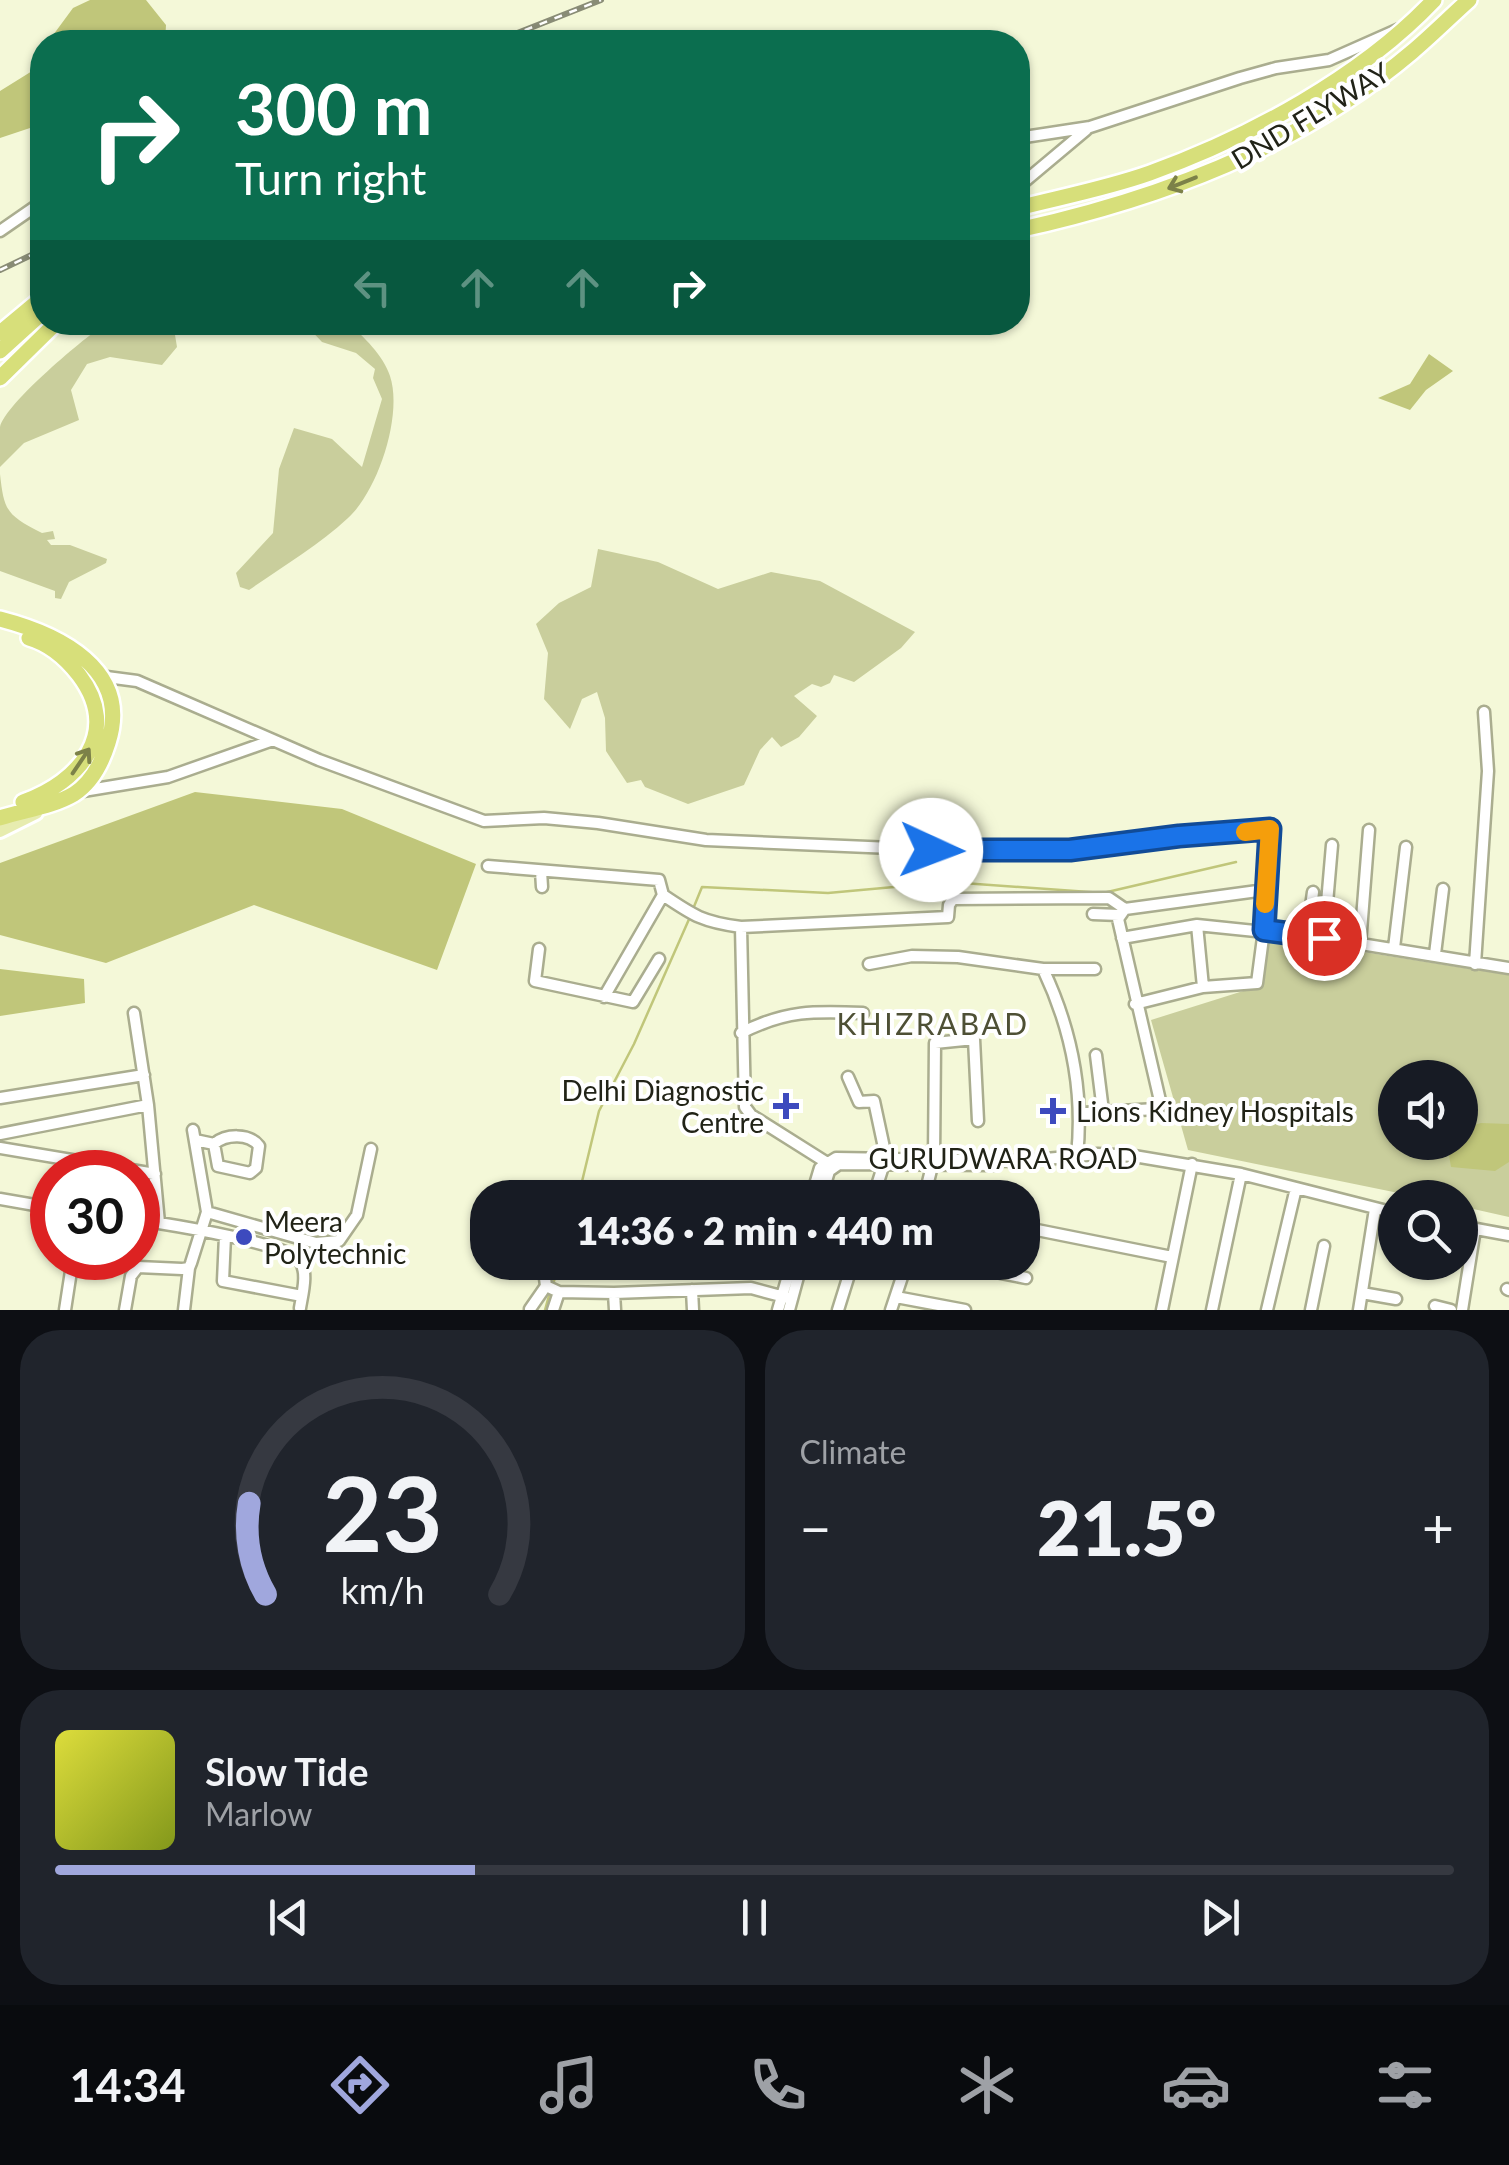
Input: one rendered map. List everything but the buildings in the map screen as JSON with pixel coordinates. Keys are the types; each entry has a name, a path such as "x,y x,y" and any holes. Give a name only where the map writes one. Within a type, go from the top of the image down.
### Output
{"highway":[{"name":"DND FLYWAY","path":"1030,205 1148,174 1234,139 1326,85 1405,28 1434,0"},
{"name":"DND FLYWAY","path":"1030,227 1149,196 1238,161 1350,96 1410,54 1469,0"},
{"path":"0,333 30,308"},
{"path":"0,351 30,324"},
{"path":"0,378 44,335"},
{"path":"0,619 38,630 84,656 99,676 111,706 111,734 98,767 76,792 56,804 0,818"},
{"path":"0,629 38,641 66,658 86,684 98,720 87,754 71,776 37,797 0,810"}],"main road":[{"path":"0,830 56,804"}],"street":[{"path":"1030,136 1090,127 1240,78 1344,55 1384,34 1405,28"},
{"path":"1030,177 1090,127"},
{"path":"0,231 30,210"},
{"path":"99,676 137,681 273,740 484,821 544,818 598,822 706,840 1010,852 1070,850 1270,829 1257,982 1203,987 1135,1004"},
{"path":"1476,964 1488,771 1484,712"},
{"path":"76,792 168,778 273,740"},
{"path":"1360,944 1369,830"},
{"path":"1324,938 1332,845"},
{"path":"1394,948 1406,847"},
{"path":"488,866 659,880 663,895 694,915 710,923 740,927 948,917 948,904 953,899 1110,898 1122,912 1122,938 1135,1004 1161,1105 1157,1109 1081,1113"},
{"path":"541,871 542,887"},
{"path":"1435,954 1443,889"},
{"path":"1093,914 1266,890"},
{"path":"1307,936 1313,892"},
{"path":"604,997 663,895"},
{"path":"1122,938 1197,925 1264,930 1509,968"},
{"path":"1197,925 1203,987"},
{"path":"740,927 743,1094 748,1112 829,1164"},
{"path":"539,949 535,981 633,1002 659,959"},
{"path":"869,964 912,956 958,957 1043,969 1095,970"},
{"path":"1043,969 1072,1051 1081,1113 1077,1156"},
{"path":"134,1013 153,1150"},
{"path":"741,1033 774,1016 863,1013"},
{"path":"928,1180 933,1162 934,1043 974,1040 978,1122"},
{"path":"1096,1055 1103,1111"},
{"path":"0,1098 144,1076"},
{"path":"848,1077 859,1102 874,1102 884,1161 879,1180"},
{"path":"1120,1096 1122,1110"},
{"path":"0,1134 148,1105"},
{"path":"184,1310 188,1268 207,1212 194,1135 214,1144"},
{"path":"229,1136 256,1141 256,1168 250,1172 218,1166 214,1144 229,1136"},
{"path":"0,1148 30,1153"},
{"path":"207,1212 316,1243 338,1241 358,1214 371,1150"},
{"name":"GURUDWARA ROAD","path":"829,1164 847,1157 1014,1166 1025,1161 1113,1154 1241,1174 1378,1210"},
{"path":"816,1180 820,1168 829,1164"},
{"path":"825,1180 829,1164"},
{"path":"1162,1310 1192,1164"},
{"path":"1212,1310 1241,1174"},
{"path":"1267,1310 1296,1188"},
{"path":"0,1199 30,1204"},
{"path":"1359,1310 1375,1209"},
{"path":"160,1222 225,1236 287,1253 300,1261 304,1278 301,1302 223,1281 225,1236"},
{"path":"1040,1230 1172,1256"},
{"path":"1478,1230 1509,1235"},
{"path":"1311,1310 1324,1246"},
{"path":"126,1310 132,1276 138,1267 188,1268"},
{"path":"65,1310 70,1280"},
{"path":"550,1280 553,1310"},
{"path":"838,1310 847,1280"},
{"path":"891,1310 901,1280"},
{"path":"1462,1310 1467,1280"},
{"path":"530,1309 553,1288 614,1294 751,1288 788,1302"},
{"path":"692,1290 693,1310"},
{"path":"1362,1292 1396,1299"},
{"path":"614,1294 615,1310"},
{"path":"896,1296 925,1306 965,1310"},
{"path":"778,1310 788,1302"},
{"path":"1436,1306 1452,1310"}],"shaded area":[{"path":"90,0 146,0 166,30 57,30 73,8"},
{"path":"30,72 30,128 0,138 0,91"},
{"path":"91,335 175,335 177,347 162,365 110,357 87,364 71,390 79,420 24,443 0,467 0,427 5,416"},
{"path":"315,335 361,335 387,368 393,411 385,452 369,490 348,518 249,590 240,587 236,573 273,533 279,469 294,428 332,439 362,467 382,399 373,378 375,369 356,353 322,342"},
{"path":"1429,354 1453,371 1426,390 1410,410 1378,398 1410,384"},
{"path":"0,474 3,496 14,516 42,533 53,531 55,539 47,540 51,545 70,545 107,559 69,582 61,599 55,598 55,591 0,571"},
{"path":"598,549 658,562 718,589 771,572 820,581 915,632 901,648 854,682 834,675 830,683 821,687 812,684 794,696 817,716 799,737 781,747 772,737 760,750 744,785 688,804 645,787 641,780 627,783 606,751 605,718 597,692 582,699 570,729 544,699 548,653 536,624 559,603 591,587"},
{"path":"195,792 342,809 476,864 437,970 254,905 106,963 0,935 0,863"},
{"path":"1268,937 1509,975 1509,1217 1478,1210 1478,1180 1378,1180 1378,1189 1188,1150 1151,1020 1259,986"},
{"path":"0,969 84,979 85,1003 0,1016"},
{"path":"1478,1124 1509,1124 1509,1162 1495,1171 1451,1167 1450,1160 1478,1160"}],"waterway":[{"path":"693,909 702,887 828,893 949,882 1103,893 1236,862"},
{"path":"582,1180 599,1111 634,1044 690,917"},
{"path":"553,1285 554,1280"},
{"path":"545,1310 550,1292"}],"railway":[{"path":"525,30 601,0"},
{"path":"0,270 30,256"}],"slow traffic":[{"path":"1245,832 1270,829 1265,904"}],"place":[{"name":"Delhi Diagnostic Centre","path":"786,1106"},
{"name":"Lions Kidney Hospitals","path":"1053,1111"},
{"name":"Meera Polytechnic","path":"244,1237"}],"district":[{"name":"KHIZRABAD","path":"933,1023"}],"route":[{"path":"931,850 1070,850 1270,829 1264,930 1324,938"}]}
